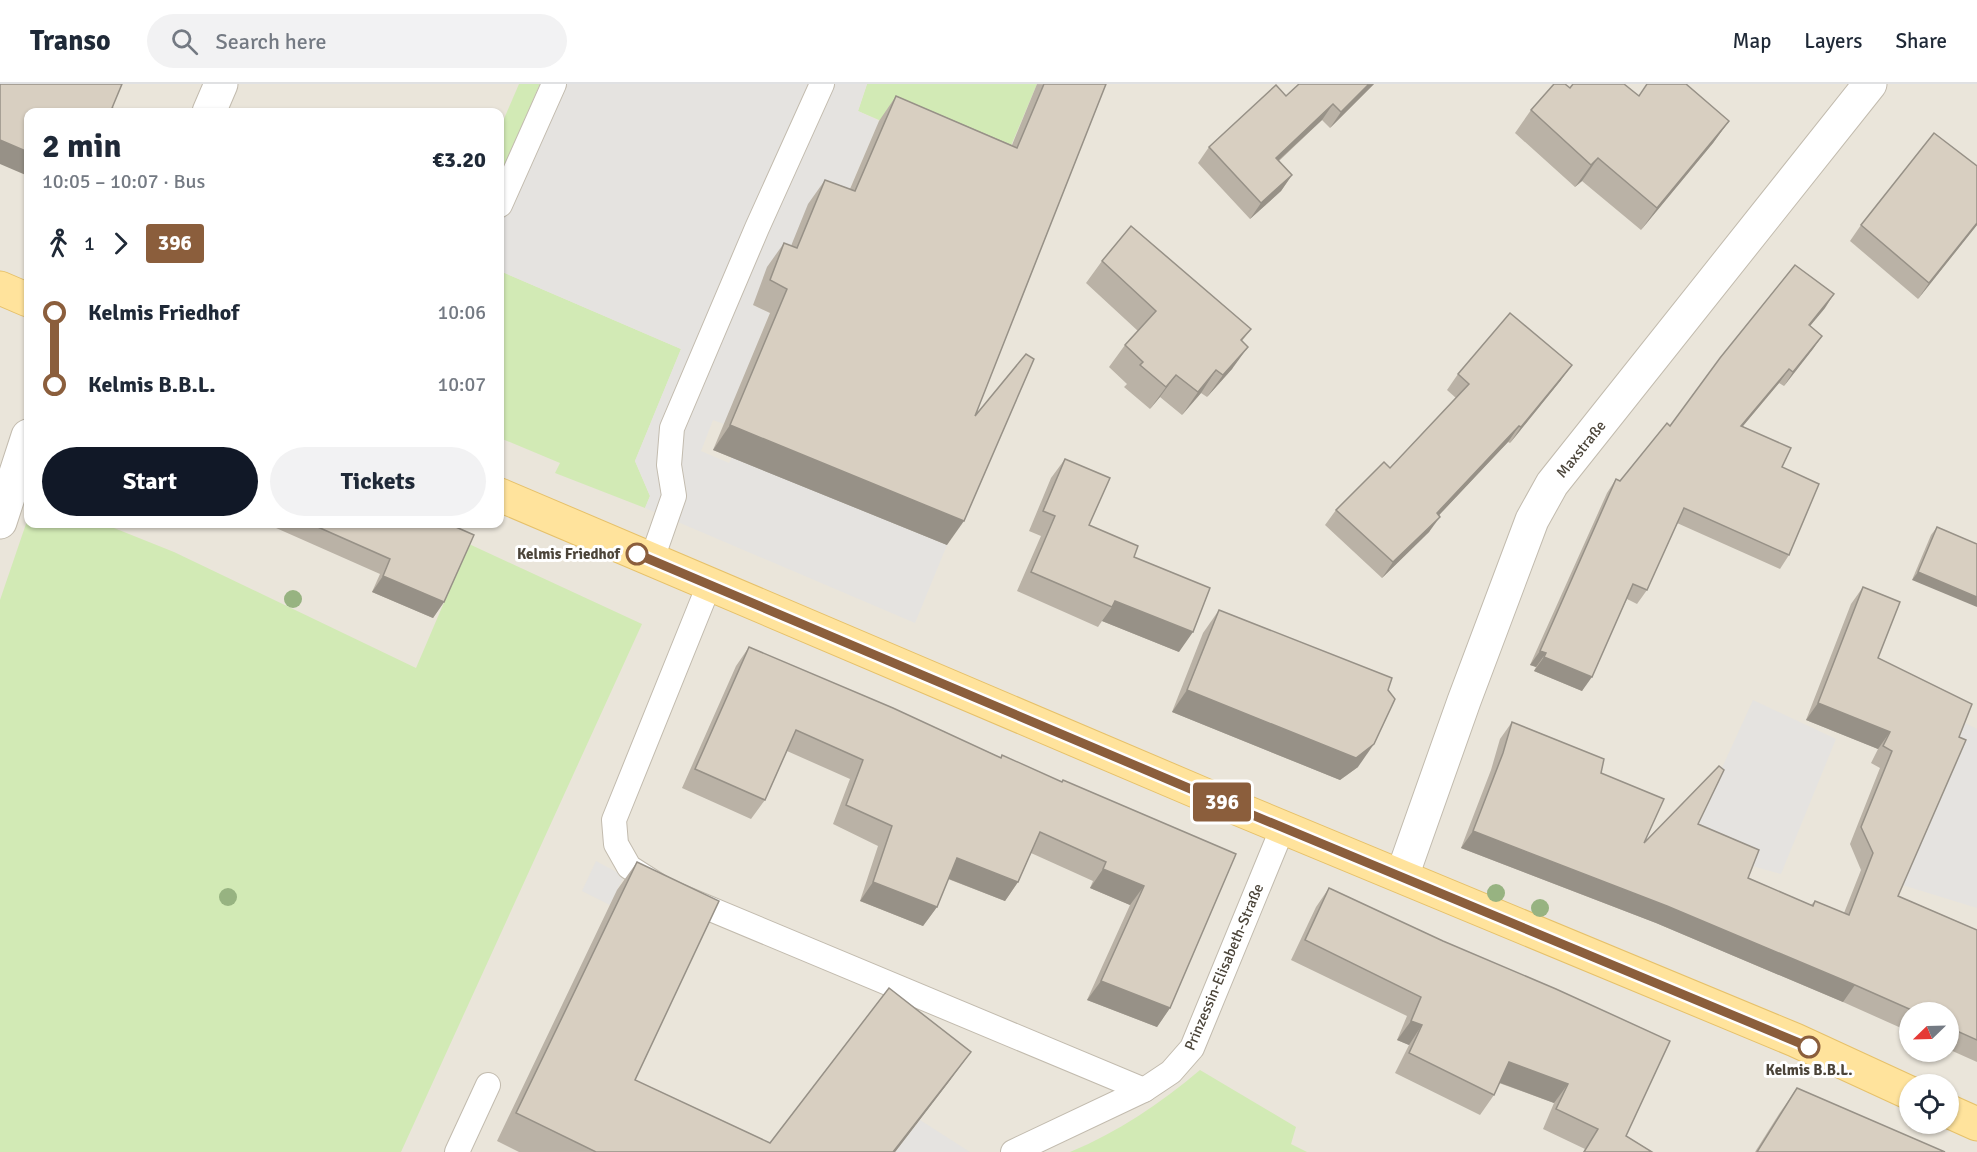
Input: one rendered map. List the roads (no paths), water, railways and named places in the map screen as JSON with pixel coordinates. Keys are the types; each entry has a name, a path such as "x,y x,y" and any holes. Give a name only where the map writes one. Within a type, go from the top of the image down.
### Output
{"main road":[{"path":"0,288 24,298"},
{"path":"504,497 1283,827 1784,1036 1899,1088"},
{"path":"1959,1116 1977,1124"}],"street":[{"path":"211,108 221,84"},
{"name":"Maxstraße","path":"1401,876 1532,520 1552,484 1870,84"},
{"path":"0,522 24,448"}],"lane":[{"path":"504,196 554,84"},
{"path":"652,559 674,496 669,465 672,428 757,228 822,84"},
{"path":"709,585 614,820 616,844 629,867 665,890 741,923 1144,1090"},
{"name":"Prinzessin-Elisabeth-Straße","path":"1013,1152 1144,1090 1171,1072 1192,1048 1283,827"},
{"path":"457,1152 488,1085"}],"place":[{"name":"Kelmis Friedhof","path":"637,554"},
{"name":"Kelmis B.B.L.","path":"1809,1047"}]}
